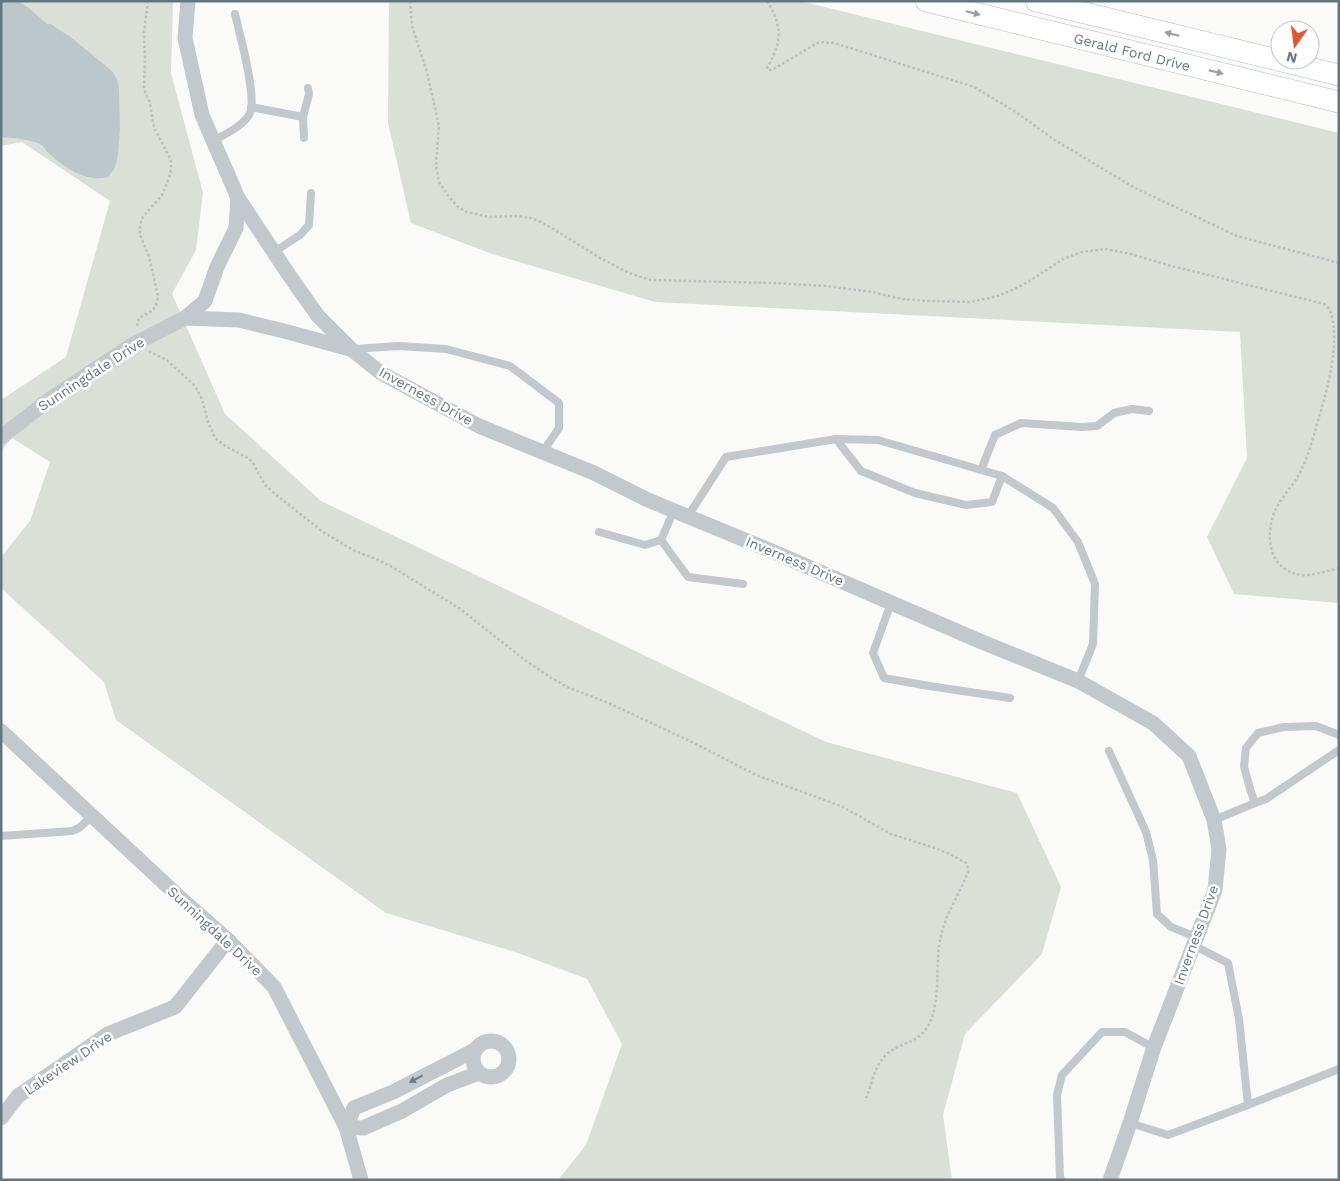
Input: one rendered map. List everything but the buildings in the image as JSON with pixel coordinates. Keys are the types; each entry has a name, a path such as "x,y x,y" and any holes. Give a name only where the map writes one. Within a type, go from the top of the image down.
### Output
{"main road":[{"name":"Gerald Ford Drive","path":"926,1 1339,102"},
{"name":"Gerald Ford Drive","path":"1036,1 1339,75"}],"street":[{"name":"Inverness Drive","path":"188,1 184,38 202,115 238,198 318,316 351,349 381,373 479,426 974,639 1078,681 1153,723 1189,756 1214,820 1219,849 1215,890 1154,1048 1110,1180"},
{"name":"Sunningdale Drive","path":"1,437 54,397 132,345 185,318 205,301 217,267 236,228 238,198"},
{"name":"Sunningdale Drive","path":"185,318 239,320 351,349"},
{"name":"Sunningdale Drive","path":"1,731 228,940 274,987 346,1127 361,1180"},
{"name":"Lakeview Drive","path":"1,1118 18,1096 108,1034 175,1007 228,940"},
{"path":"496,1041 508,1052 507,1068 502,1074 494,1077 486,1077 479,1073 474,1066 472,1058 475,1050 480,1044 496,1041"},
{"path":"475,1050 393,1092 354,1108 346,1127 362,1128 402,1111 447,1085 479,1073"},
{"path":"437,1068 447,1085"},
{"path":"393,1092 402,1111"}],"lane":[{"path":"213,141 241,124 249,114 251,107 251,86 235,14"},
{"path":"304,138 303,116 309,94 308,88"},
{"path":"251,107 303,116"},
{"path":"274,252 300,235 308,225 311,193"},
{"path":"351,349 399,346 446,349 510,366 559,403 559,428 542,453"},
{"path":"981,470 995,435 1021,423 1082,427 1097,426 1114,413 1132,409 1149,411"},
{"path":"836,439 861,471 915,494 966,505 992,502 1002,476"},
{"path":"688,516 726,457 836,439 878,440 1002,476 1053,508 1078,542 1095,584 1093,644 1078,681"},
{"path":"599,532 646,545 661,540 674,510"},
{"path":"661,540 688,577 743,584"},
{"path":"891,603 873,653 884,678 1010,698"},
{"path":"1255,803 1244,766 1246,748 1258,733 1284,727 1316,726 1339,735"},
{"path":"1214,820 1266,799 1339,750"},
{"path":"1109,751 1146,832 1153,860 1157,914 1170,927 1228,962 1239,1019 1248,1105"},
{"path":"1,836 72,831 79,828 92,816"},
{"path":"1062,1180 1060,1178 1057,1095 1062,1075 1102,1032 1125,1032 1154,1048"},
{"path":"1130,1123 1168,1135 1339,1069"}],"path":[{"path":"148,1 144,32 144,87 150,103 156,135 171,162 169,178 162,195 144,217 140,225 140,235 149,256 158,296 152,311 142,316 138,321 137,327 151,353 168,361 195,386 202,400 215,438 248,458 253,463 265,485 323,532 355,551 392,567 459,608 526,661 550,677 568,687 606,702 688,740 756,775 842,806 891,834 934,848 966,863 968,872 941,936 936,1002 933,1015 928,1026 917,1038 889,1053 880,1063 865,1101"},
{"path":"410,1 412,26 427,72 439,126 436,166 439,182 450,198 458,207 468,212 490,217 518,216 541,222 602,259 629,273 650,280 817,285 872,292 902,299 972,302 998,296 1017,288 1063,259 1082,252 1105,249 1324,304 1331,312 1335,339 1330,381 1310,451 1297,477 1273,514 1270,530 1270,547 1274,559 1289,571 1303,575 1339,568"},
{"path":"766,1 771,8 779,34 775,54 767,68 768,70 772,70 819,42 834,43 974,87 1016,112 1062,144 1135,188 1182,211 1237,236 1339,263"}],"shaded area":[{"path":"1,1 173,1 171,73 203,193 196,250 172,294 225,414 321,501 826,742 1017,793 1061,887 1042,954 965,1034 943,1115 952,1180 558,1180 586,1145 622,1044 587,979 518,953 386,913 116,720 104,682 1,588 1,557 30,521 50,462 12,438 1,451 1,400 66,357 110,201 22,142 1,146"},
{"path":"1,1 18,1 47,24 51,24 73,39 113,72 118,82 119,90 120,129 115,168 108,177 93,178 85,176 63,165 40,144 1,137"},
{"path":"389,1 800,1 1339,133 1339,603 1234,594 1207,537 1247,458 1240,332 655,302 492,254 411,223 388,123"}]}
